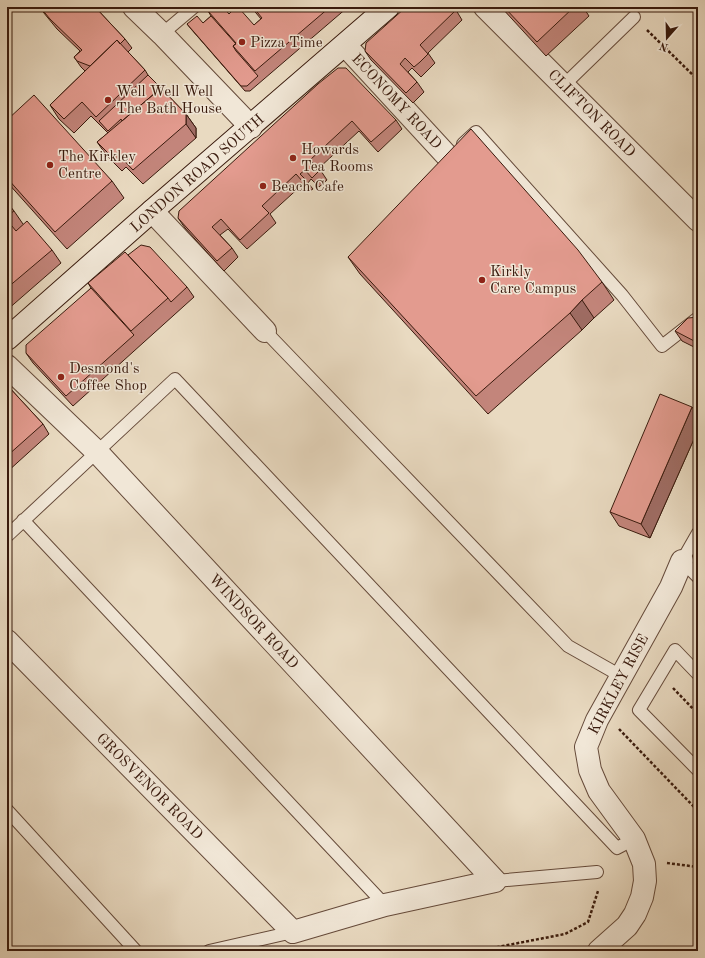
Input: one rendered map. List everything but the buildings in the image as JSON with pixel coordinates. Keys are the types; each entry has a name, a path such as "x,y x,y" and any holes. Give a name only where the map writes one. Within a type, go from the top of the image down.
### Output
{"street":[{"path":"134,7 251,126"},
{"name":"LONDON ROAD SOUTH","path":"7,339 152,211 388,7"},
{"name":"CLIFTON ROAD","path":"485,7 698,220"},
{"name":"ECONOMY ROAD","path":"345,45 450,158"},
{"path":"152,211 265,330"},
{"name":"WINDSOR ROAD","path":"7,366 97,452 495,881"},
{"name":"KIRKLEY RISE","path":"600,951 626,926 635,914 642,897 645,881 644,864 634,839 599,791 590,770 586,747 597,720 671,586 682,561"},
{"name":"GROSVENOR ROAD","path":"7,641 293,932"},
{"path":"293,932 385,905 495,881"}],"lane":[{"path":"162,34 194,7"},
{"path":"564,85 634,17"},
{"path":"450,158 476,132 616,290 662,346 698,318"},
{"path":"265,330 568,646 621,676"},
{"path":"7,536 175,379 617,848 634,839"},
{"path":"23,520 385,905"},
{"path":"698,533 682,561 698,577"},
{"path":"698,674 675,650 639,710 698,770"},
{"path":"7,810 136,951"},
{"path":"495,881 596,872"},
{"path":"209,951 293,932"}],"path":[{"path":"634,17 698,80"},
{"path":"618,728 698,811"},
{"path":"478,951 565,934 588,922 599,893 596,872"}],"place":[{"name":"Pizza Time","path":"242,42"},
{"name":"Well Well Well The Bath House","path":"108,100"},
{"name":"Howards Tea Rooms","path":"293,158"},
{"name":"The Kirkley Centre","path":"50,165"},
{"name":"Beach Cafe","path":"263,186"},
{"name":"Kirkly Care Campus","path":"482,280"},
{"name":"Desmond's Coffee Shop","path":"61,377"}]}
